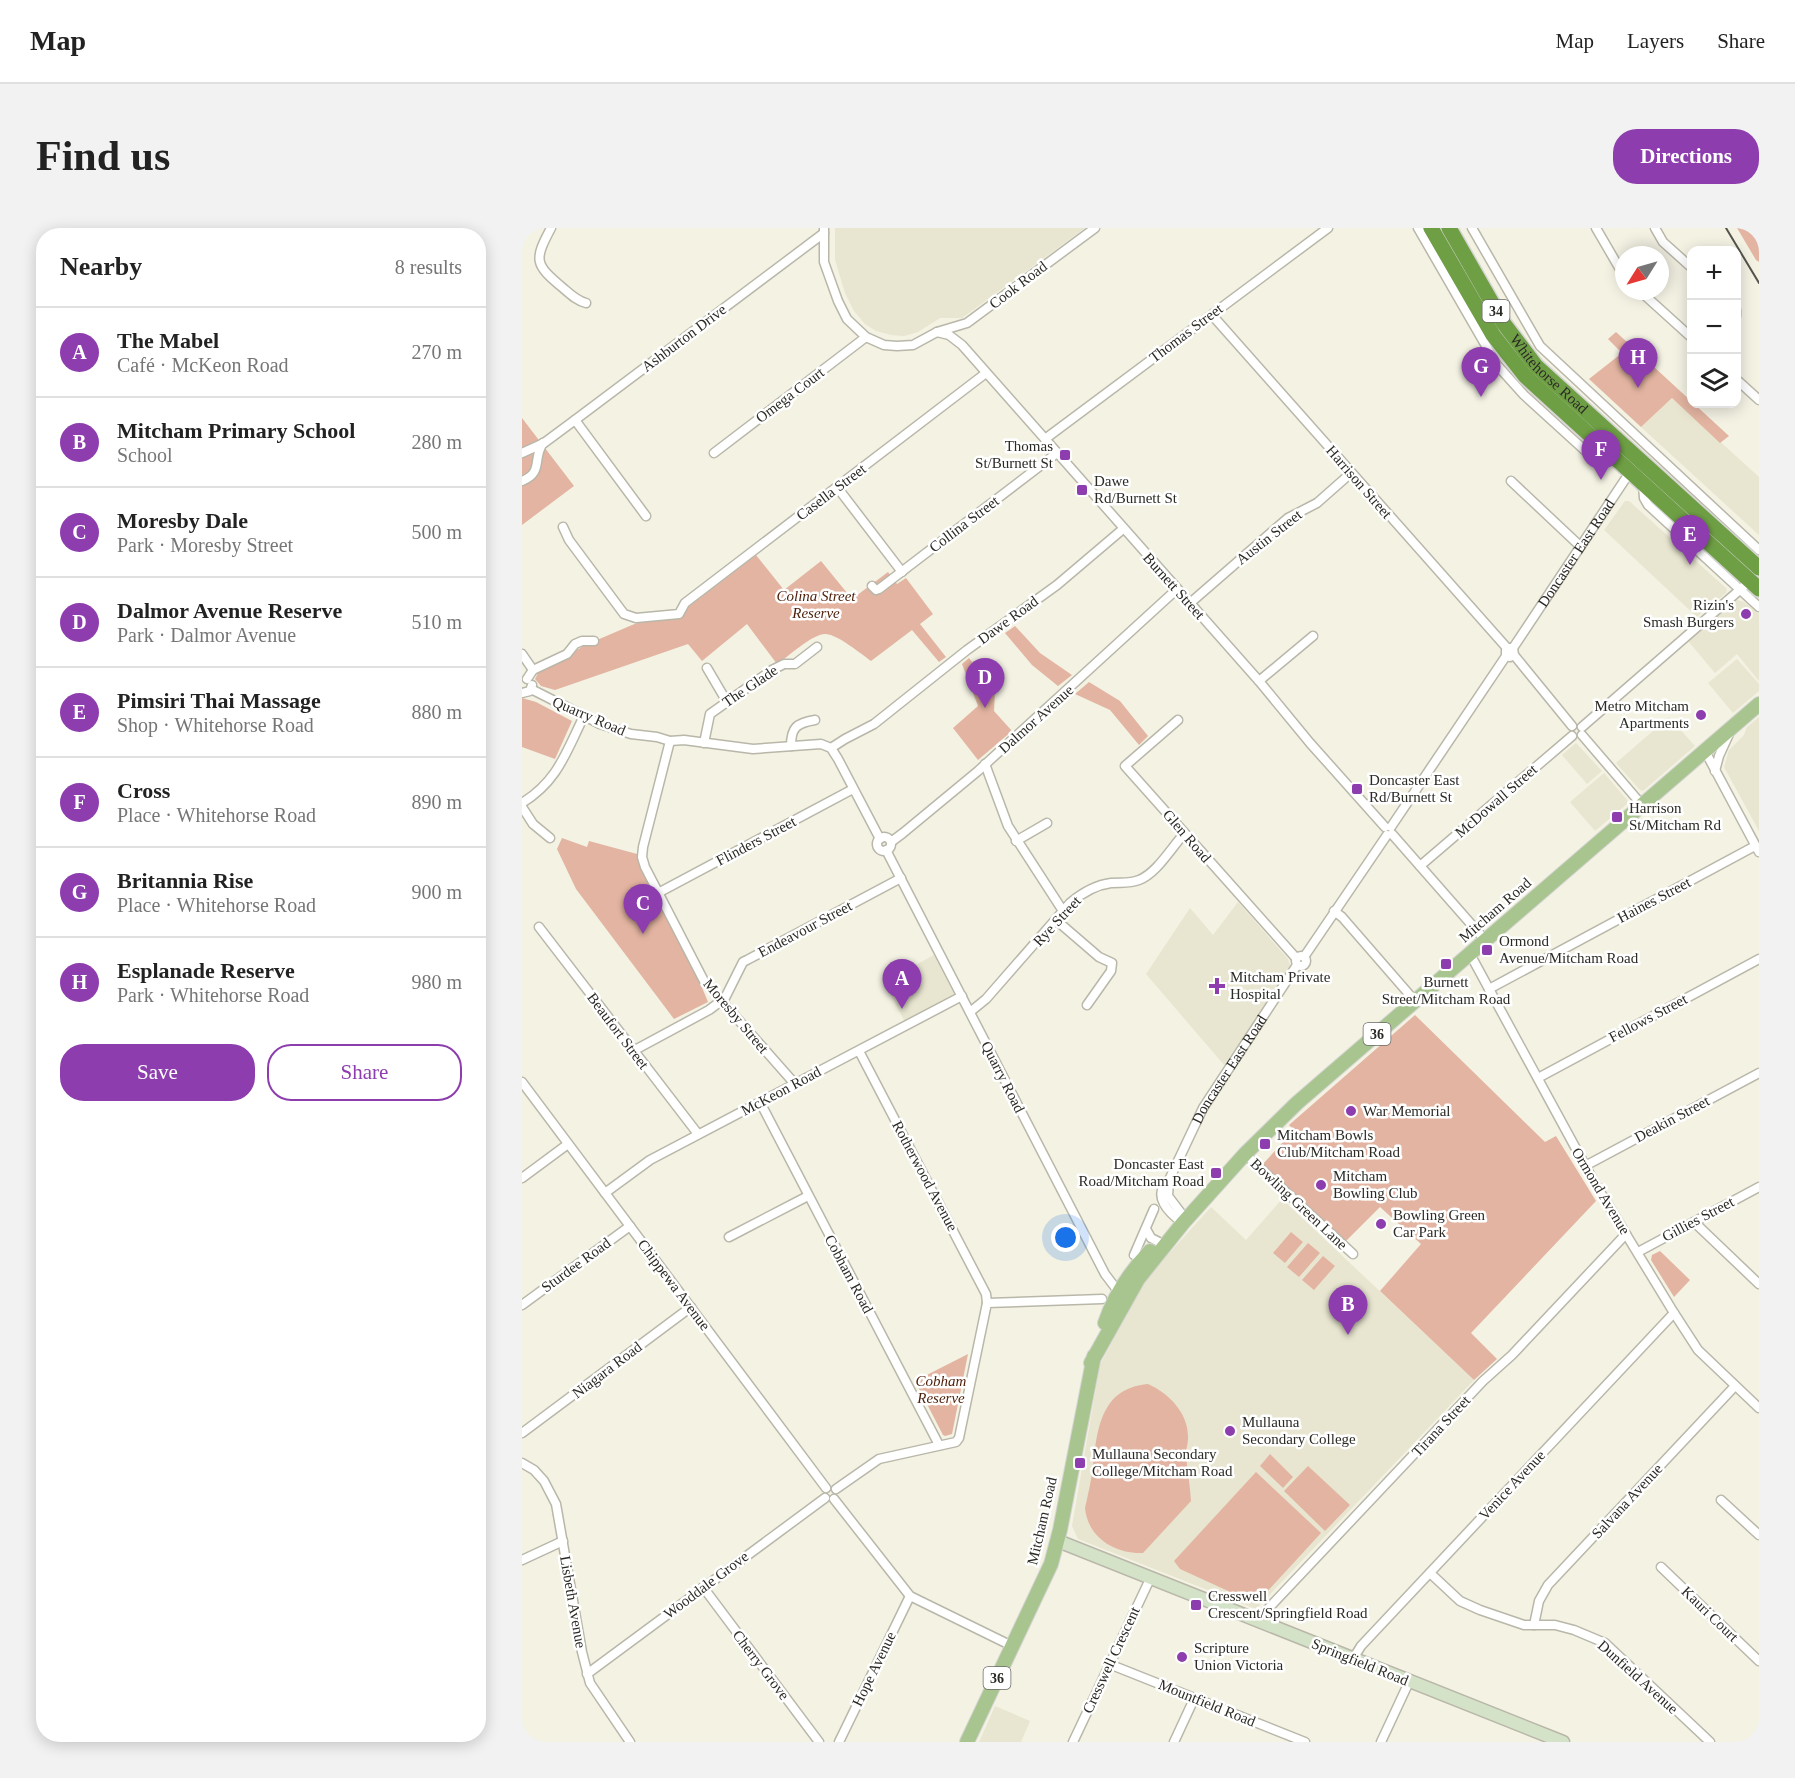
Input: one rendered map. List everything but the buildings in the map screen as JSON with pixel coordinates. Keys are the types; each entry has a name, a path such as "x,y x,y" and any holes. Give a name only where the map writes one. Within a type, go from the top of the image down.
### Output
{"highway":[{"name":"Whitehorse Road","path":"1431,228 1488,327 1510,359 1541,392 1617,460 1635,466 1643,484 1750,587"},
{"name":"Whitehorse Road","path":"1449,228 1498,315 1536,366 1635,466 1757,560"}],"main road":[{"name":"Mitcham Road","path":"1122,1296 1183,1222 1245,1154 1297,1103 1759,704"},
{"name":"Mitcham Road","path":"967,1742 1051,1564 1058,1541 1091,1363 1136,1266 1159,1242 1183,1222"},
{"name":"Springfield Road","path":"1058,1541 1563,1742"}],"street":[{"path":"551,228 540,250 541,267 547,275 579,302 586,303"},
{"name":"Cook Road","path":"866,337 875,342 897,346 922,342 937,332 967,323 1095,228"},
{"name":"Thomas Street","path":"1045,439 1328,228"},
{"name":"Whitehorse Road","path":"1418,228 1483,343 1502,371 1591,456 1600,462 1617,460"},
{"name":"Whitehorse Road","path":"1472,228 1540,346 1757,560"},
{"path":"1596,228 1615,261"},
{"path":"1655,228 1664,242 1687,263"},
{"path":"824,230 824,262 838,301 847,319 866,337"},
{"name":"Ashburton Drive","path":"522,453 544,443 824,230"},
{"path":"1650,300 1687,333"},
{"name":"Harrison Street","path":"1212,315 1642,805"},
{"path":"960,326 962,345"},
{"name":"Burnett Street","path":"937,332 949,335 962,345 1485,940"},
{"name":"Omega Court","path":"714,453 866,337"},
{"name":"Casella Street","path":"563,527 569,540 624,614 636,618 679,614 686,603 986,373"},
{"path":"1741,383 1759,400"},
{"path":"575,420 646,516"},
{"path":"522,481 534,474 537,468 537,454 544,443"},
{"name":"Collina Street","path":"872,586 877,591 1057,453"},
{"name":"Doncaster East Road","path":"1183,1222 1170,1213 1161,1194 1203,1108 1299,960 1389,831 1635,466"},
{"name":"Austin Street","path":"1189,604 1288,518 1317,503 1351,473"},
{"path":"1511,481 1580,546"},
{"path":"837,488 902,572"},
{"name":"Dawe Road","path":"831,748 874,724 967,650 1057,585 1123,529"},
{"name":"Whitehorse Road","path":"1750,587 1759,607"},
{"name":"McDowall Street","path":"1420,866 1750,587"},
{"name":"Dalmor Avenue","path":"891,842 985,765 1176,590"},
{"path":"1258,681 1313,636"},
{"path":"522,693 531,689 530,682 524,680 533,670 567,654 575,644 582,641 594,641"},
{"name":"The Glade","path":"704,743 710,714 772,670 784,664 795,664 817,647"},
{"path":"522,654 533,670"},
{"path":"707,668 727,702"},
{"name":"Quarry Road","path":"531,689 584,716 618,730 670,741 684,740 753,749 821,744 831,748 880,839 879,847 886,850 901,878 1104,1274 1122,1296"},
{"path":"550,838 533,824 522,805 550,781 584,716"},
{"path":"791,746 791,733 794,729 814,720"},
{"name":"Glen Road","path":"1178,720 1125,766 1299,960"},
{"name":"Mitcham Road","path":"1715,771 1731,728"},
{"name":"Moresby Street","path":"670,741 643,848 642,857 645,867 704,981 795,1084"},
{"path":"1705,751 1757,849"},
{"path":"985,765 1016,842 1063,911"},
{"name":"Flinders Street","path":"658,893 853,789"},
{"path":"1016,842 1047,823"},
{"name":"Rye Street","path":"970,1012 986,999 1080,894 1094,887 1111,883 1126,884 1145,877 1184,834"},
{"path":"880,839 886,838 891,842 890,848 886,850"},
{"name":"Haines Street","path":"1490,988 1757,849"},
{"name":"Endeavour Street","path":"633,1051 709,1010 729,993 743,962 901,878"},
{"path":"1334,911 1342,916 1415,1001"},
{"path":"1056,920 1099,957 1112,963 1111,971 1087,1005"},
{"name":"Beaufort Street","path":"539,927 698,1134"},
{"name":"Ormond Avenue","path":"1470,954 1586,1166 1674,1313 1698,1350 1759,1408"},
{"name":"Fellows Street","path":"1538,1078 1759,959"},
{"name":"McKeon Road","path":"605,1193 650,1160 962,996"},
{"name":"Rotherwood Avenue","path":"859,1051 986,1294 987,1303"},
{"name":"Deakin Street","path":"1586,1166 1759,1073"},
{"name":"Chippewa Avenue","path":"522,1082 829,1495 910,1596 1012,1647"},
{"name":"Cobham Road","path":"760,1102 939,1445"},
{"path":"522,1178 568,1144"},
{"name":"Bowling Green Lane","path":"1245,1154 1353,1254"},
{"name":"Gillies Street","path":"1638,1252 1759,1187"},
{"path":"729,1236 808,1196"},
{"path":"1134,1255 1154,1209"},
{"path":"1694,1222 1759,1284"},
{"name":"Sturdee Road","path":"522,1305 630,1226"},
{"path":"1146,1229 1151,1238 1159,1242"},
{"name":"Tirana Street","path":"1260,1622 1265,1612 1356,1515 1626,1234"},
{"path":"829,1495 838,1494 836,1489 879,1459 956,1442 959,1438 987,1303 1102,1299"},
{"name":"Niagara Road","path":"522,1432 691,1307"},
{"name":"Venice Avenue","path":"1353,1659 1360,1646 1674,1313"},
{"name":"Salvana Avenue","path":"1534,1625 1539,1601 1548,1585 1735,1386"},
{"name":"Lisbeth Avenue","path":"522,1463 534,1470 551,1491 556,1504 587,1674 590,1683 630,1742"},
{"name":"Wooddale Grove","path":"587,1674 829,1495"},
{"path":"1721,1500 1759,1535"},
{"path":"522,1560 562,1541"},
{"name":"Kauri Court","path":"1661,1567 1759,1661"},
{"name":"Dunfield Avenue","path":"1430,1573 1460,1601 1504,1619 1524,1625 1565,1627 1589,1635 1605,1644 1710,1742"},
{"name":"Cresswell Crescent","path":"1073,1742 1150,1579"},
{"name":"Cherry Grove","path":"703,1587 819,1742"},
{"name":"Hope Avenue","path":"839,1742 910,1596"},
{"name":"Mountfield Road","path":"1109,1664 1305,1742"},
{"path":"1381,1742 1409,1682"},
{"path":"1174,1742 1194,1699"},
{"path":"1755,1742 1759,1738"}],"shaded area":[{"path":"835,228 1085,228 962,318 940,318 918,332 904,336 876,331 865,324 854,311 845,293 835,260"},
{"path":"1672,398 1759,477 1759,535 1641,427"},
{"path":"1625,501 1629,501 1727,589 1726,593 1697,617 1604,530"},
{"path":"1734,599 1744,602 1759,614 1759,681 1737,654 1715,673 1688,641"},
{"path":"1737,659 1759,684 1759,691 1733,713 1708,683"},
{"path":"1669,717 1695,746 1643,791 1640,790 1616,763"},
{"path":"1759,717 1759,831 1724,767 1729,750 1744,735 1747,727"},
{"path":"1576,743 1602,771 1587,784 1562,755"},
{"path":"1604,773 1628,801 1595,831 1570,802"},
{"name":"Mitcham Private Hospital","path":"1238,902 1288,959 1291,968 1224,1065 1146,974 1190,908 1213,935"},
{"path":"934,955 955,996 905,1022 884,982"},
{"name":"Mullauna Secondary College","path":"1282,1199 1474,1380 1256,1609 1078,1539 1072,1526 1100,1365 1144,1281 1211,1207 1246,1240"},
{"path":"995,1706 1030,1721 1021,1742 979,1742"}],"green space":[{"path":"1737,228 1759,228 1759,262 1756,260"},
{"path":"1616,332 1687,397 1687,408 1699,408 1729,436 1720,443 1672,398 1641,427 1589,379 1622,353 1608,339"},
{"path":"522,418 574,486 522,525"},
{"name":"Colina Street Reserve","path":"756,555 784,590 821,561 852,599 888,572 897,584 906,578 933,614 920,624 946,657 939,662 912,630 871,661 843,641 826,634 814,637 777,664 747,624 702,661 688,644 555,690 541,686 535,679 539,671 560,662 583,646 656,616 679,614"},
{"path":"1015,626 1040,653 1072,675 1058,686 1032,665 1005,633"},
{"path":"969,658 995,691 994,711 1012,731 978,760 953,728 978,706 962,664"},
{"path":"1089,682 1120,701 1148,736 1139,745 1110,710 1075,694"},
{"path":"522,698 536,702 572,721 555,759 522,747"},
{"path":"562,838 587,847 589,841 637,854 643,874 692,965 708,1002 674,1019 576,889 557,849"},
{"path":"1415,1015 1545,1142 1556,1136 1596,1201 1471,1333 1497,1359 1474,1380 1380,1291 1421,1244 1380,1207 1345,1242 1263,1164 1294,1130 1289,1125"},
{"path":"1291,1232 1303,1242 1285,1263 1273,1253"},
{"path":"1308,1243 1320,1253 1299,1277 1287,1267"},
{"path":"1660,1251 1690,1280 1674,1297 1651,1260 1652,1255"},
{"path":"1323,1256 1335,1266 1314,1290 1302,1280"},
{"name":"Cobham Reserve","path":"968,1354 952,1434 945,1436 915,1381"},
{"path":"1148,1384 1171,1399 1185,1421 1191,1501 1143,1553 1133,1553 1113,1547 1097,1536 1087,1519 1085,1508 1104,1413 1120,1393 1132,1387"},
{"path":"1270,1454 1293,1477 1283,1488 1260,1466"},
{"path":"1308,1466 1350,1505 1325,1531 1284,1491"},
{"path":"1256,1472 1321,1533 1263,1596 1250,1601 1180,1569 1174,1561"}],"railway":[{"path":"1726,228 1759,283"}],"place":[{"name":"Esplanade Reserve","path":"1638,388"},
{"name":"Britannia Rise","path":"1481,397"},
{"name":"Thomas St/Burnett St","path":"1065,455"},
{"name":"Cross","path":"1601,480"},
{"name":"Dawe Rd/Burnett St","path":"1082,490"},
{"name":"Pimsiri Thai Massage","path":"1690,565"},
{"name":"Rizin's Smash Burgers","path":"1746,614"},
{"name":"Dalmor Avenue Reserve","path":"985,708"},
{"name":"Metro Mitcham Apartments","path":"1701,715"},
{"name":"Doncaster East Rd/Burnett St","path":"1357,789"},
{"name":"Harrison St/Mitcham Rd","path":"1617,817"},
{"name":"Moresby Dale","path":"643,934"},
{"name":"Ormond Avenue/Mitcham Road","path":"1487,950"},
{"name":"Burnett Street/Mitcham Road","path":"1446,964"},
{"name":"Mitcham Private Hospital","path":"1217,986"},
{"name":"The Mabel","path":"902,1009"},
{"name":"War Memorial","path":"1351,1111"},
{"name":"Mitcham Bowls Club/Mitcham Road","path":"1265,1144"},
{"name":"Doncaster East Road/Mitcham Road","path":"1216,1173"},
{"name":"Mitcham Bowling Club","path":"1321,1185"},
{"name":"Bowling Green Car Park","path":"1381,1224"},
{"name":"Mitcham Primary School","path":"1348,1335"},
{"name":"Mullauna Secondary College","path":"1230,1431"},
{"name":"Mullauna Secondary College/Mitcham Road","path":"1080,1463"},
{"name":"Cresswell Crescent/Springfield Road","path":"1196,1605"},
{"name":"Scripture Union Victoria","path":"1182,1657"}]}
